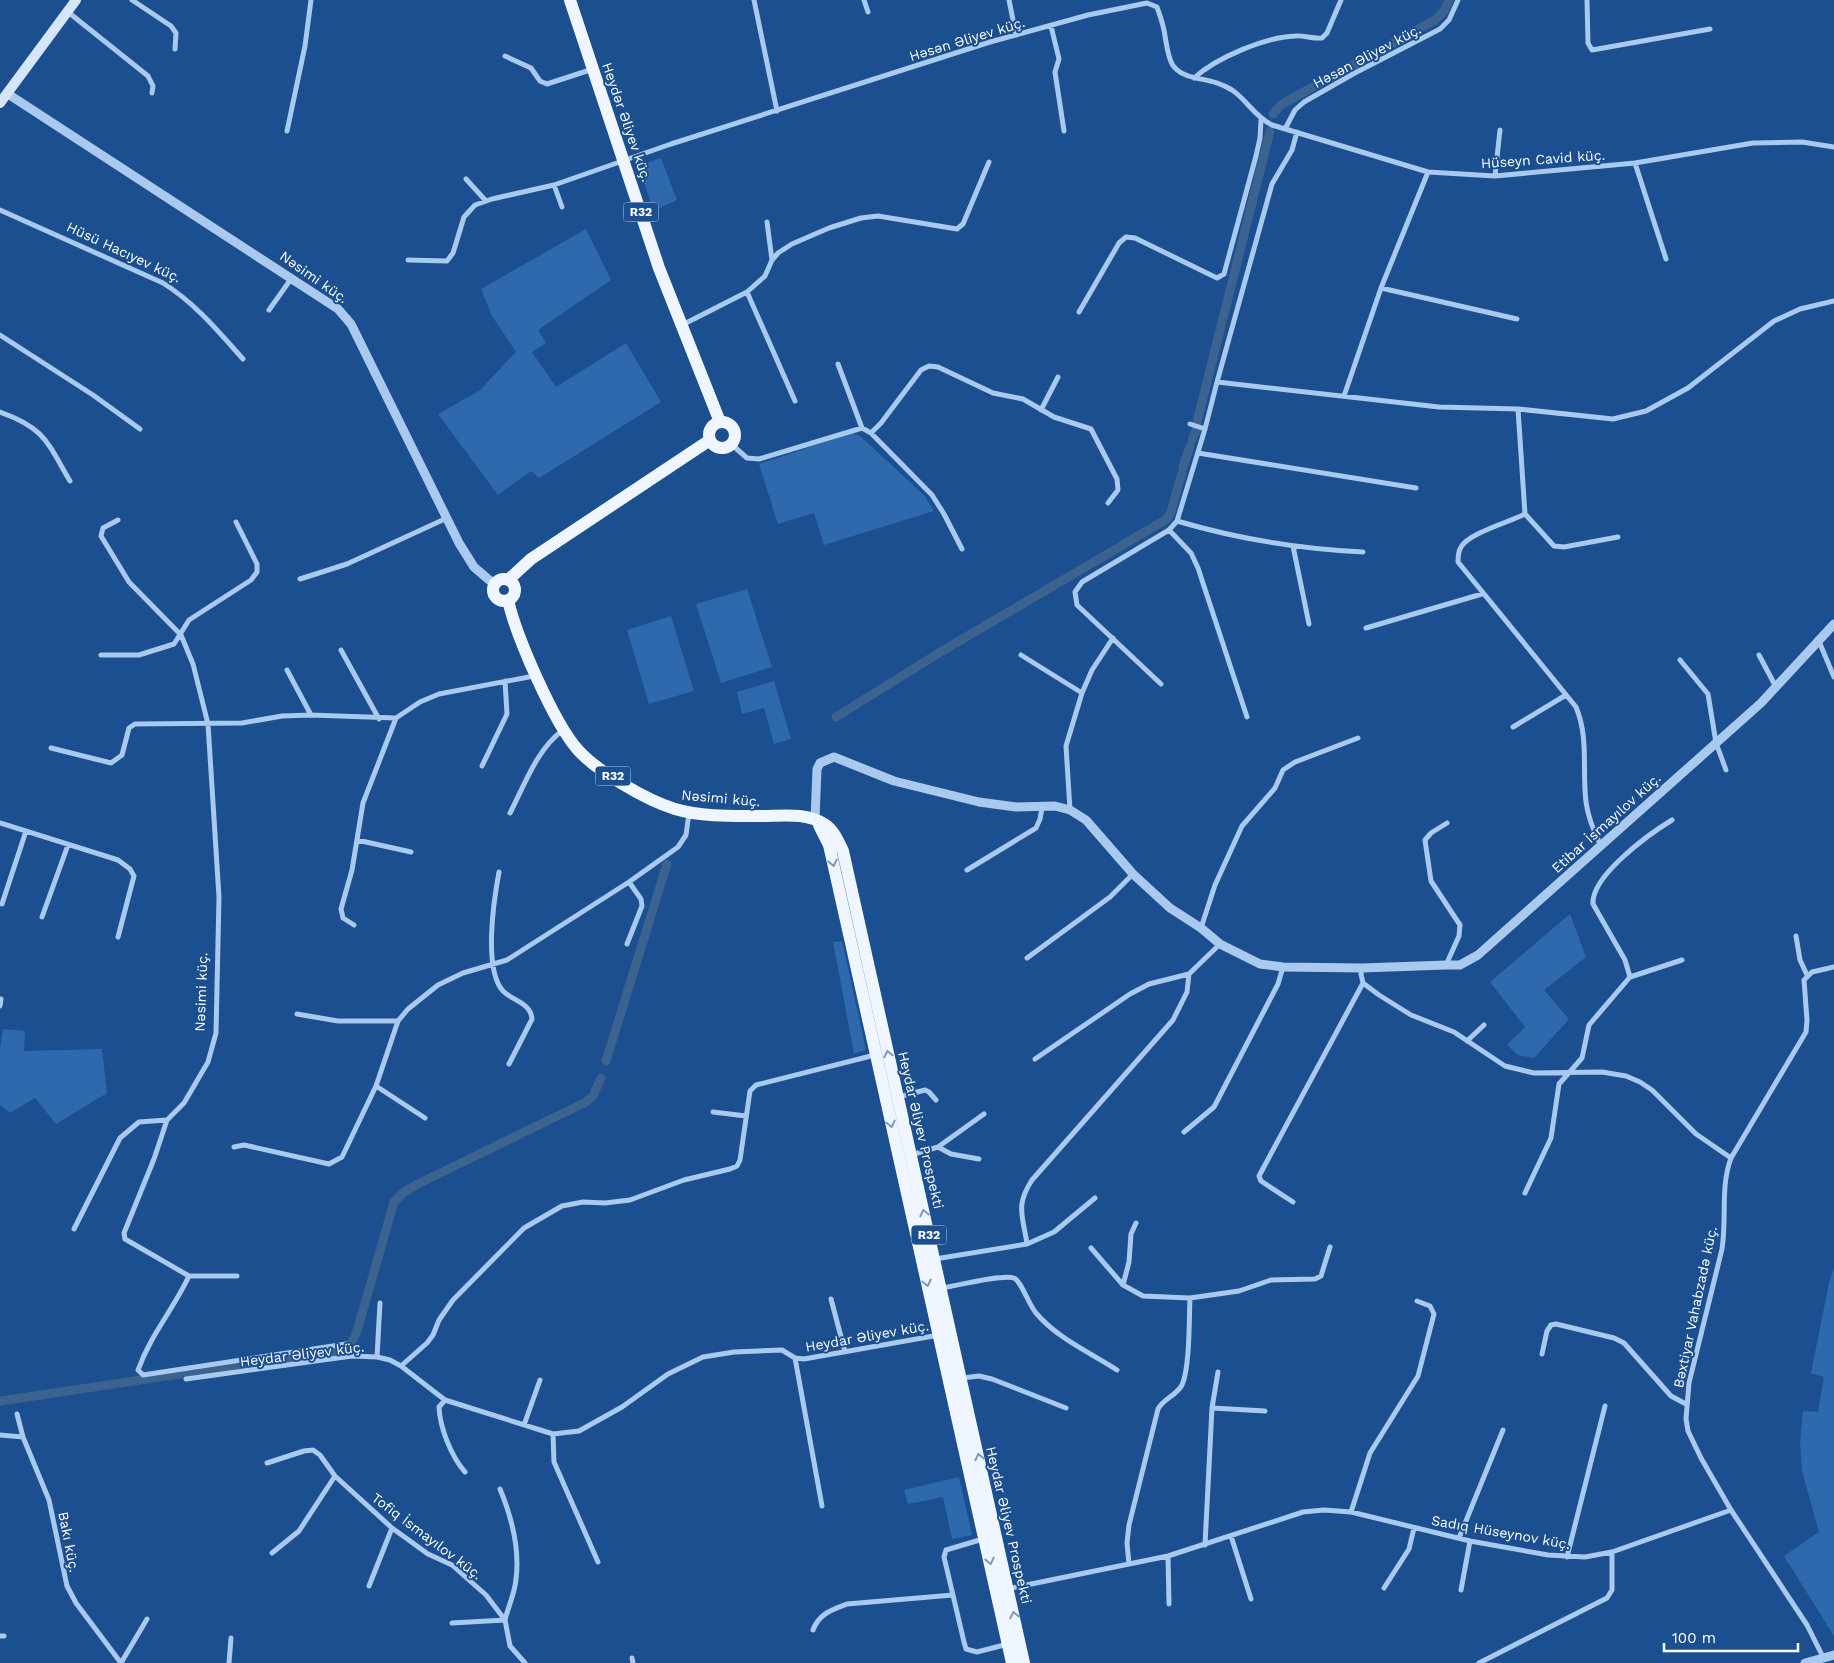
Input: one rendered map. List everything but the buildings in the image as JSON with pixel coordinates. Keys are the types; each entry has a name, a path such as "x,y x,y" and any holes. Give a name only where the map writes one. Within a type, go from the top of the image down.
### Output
{"main road":[{"path":"0,104 76,0"},
{"name":"Heydər Əliyev küç.","path":"570,0 659,268 720,422"},
{"path":"508,580 515,588 515,593 508,600 498,599 494,595 495,585 498,581 508,580 530,559 710,440 712,427 720,422 729,424 735,431 731,444 722,448 717,447 710,440"},
{"name":"Nəsimi küç.","path":"508,600 517,631 564,729 579,751 613,776 659,802 689,813 734,816 802,816 814,819"},
{"name":"R32","path":"814,819 829,845 985,1538 1002,1590 1012,1663"},
{"name":"Heydar Əliyev Prospekti","path":"814,819 831,829 843,852 961,1378 1002,1590 1024,1663"}],"street":[{"path":"132,0 171,26 176,33 176,49"},
{"path":"287,131 305,46 311,0"},
{"path":"754,0 777,111"},
{"path":"864,0 868,12"},
{"path":"1009,0 1016,35"},
{"path":"1194,78 1203,70 1266,42 1295,36 1322,38 1327,33 1341,0"},
{"name":"Həsən Əliyev küç.","path":"1285,129 1295,110 1304,102 1353,74 1440,30 1449,20 1458,0"},
{"path":"1587,0 1588,43 1592,50 1710,29"},
{"name":"Həsən Əliyev küç.","path":"486,201 554,185 671,144 1016,35 1147,3 1157,7 1172,66 1178,72 1194,78 1212,80 1225,85 1236,92 1260,120"},
{"path":"68,12 148,76 153,86 152,93"},
{"path":"1051,26 1059,59 1055,72 1064,131"},
{"path":"505,56 531,68 540,81 547,84 593,69"},
{"name":"Nəsimi küç.","path":"8,94 338,309 350,324 447,518 474,567 495,585"},
{"path":"1079,312 1119,243 1126,237 1135,238 1217,278 1224,274 1256,156 1260,138 1260,120"},
{"name":"Hüseyn Cavid küç.","path":"1260,120 1428,172 1495,176 1635,163 1753,143 1802,142 1834,147"},
{"path":"1495,176 1500,130"},
{"path":"1161,684 1077,605 1075,592 1082,582 1169,530 1177,521 1206,429 1217,382 1272,184 1292,150 1297,132"},
{"path":"681,325 747,292 765,276 772,260 792,244 861,218 888,218 957,229 963,224 990,162"},
{"path":"1635,163 1666,259"},
{"path":"1344,396 1381,288 1428,172"},
{"path":"408,260 447,261 453,253 464,217 475,206 486,201 466,179"},
{"path":"554,185 562,206"},
{"name":"Hüsü Hacıyev küç.","path":"0,210 163,283 182,294 198,308 243,359"},
{"path":"767,222 772,260"},
{"path":"269,310 291,278"},
{"path":"1381,288 1517,319"},
{"path":"747,292 795,401"},
{"path":"1217,382 1439,407 1518,409 1613,419 1646,411 1688,388 1774,321 1800,309 1834,301"},
{"path":"0,335 93,395 123,419 140,429"},
{"path":"838,364 862,428 871,433 932,495 962,549"},
{"path":"871,433 881,423 921,370 929,366 938,367 993,393 1023,399 1054,417 1091,429 1117,479 1118,490 1108,503"},
{"path":"1041,410 1058,377"},
{"path":"1518,409 1525,514 1554,546 1564,547 1618,537"},
{"path":"0,412 18,418 38,431 70,481"},
{"path":"1190,424 1206,429"},
{"path":"731,444 747,458 759,460 862,428"},
{"path":"1198,453 1416,488"},
{"path":"1525,514 1470,538 1462,545 1458,554 1458,562 1482,594 1576,707 1582,721 1586,801 1589,821 1601,846"},
{"path":"300,579 347,564 447,518"},
{"name":"Nəsimi küç.","path":"118,520 103,528 102,536 118,568 129,582 181,635 193,664 208,724 219,897 216,1033 208,1062 184,1103 167,1120"},
{"path":"1177,521 1221,534 1293,546 1363,552"},
{"path":"101,655 139,655 174,644 189,620 251,580 258,572 257,564 236,522"},
{"path":"1169,530 1190,553 1198,568 1247,717"},
{"path":"1293,546 1309,624"},
{"path":"1366,628 1482,594"},
{"name":"Etibar İsmayılov küç.","path":"1070,810 1086,820 1133,874 1170,908 1201,928 1220,944 1260,964 1283,967 1362,968 1460,965 1471,961 1761,703 1818,639 1834,624"},
{"path":"814,819 817,769 826,759 834,757 894,781 969,800 1016,807 1042,808 1055,806 1070,810 1066,746 1082,693 1092,670 1113,638"},
{"path":"1818,639 1834,677"},
{"path":"341,650 379,720"},
{"path":"1021,655 1082,693"},
{"path":"1759,655 1776,686"},
{"path":"1680,660 1708,694 1716,743 1726,770"},
{"path":"287,670 312,715"},
{"path":"51,748 111,763 122,755 129,728 136,724 242,723 282,716 312,715 379,720 396,718 420,702 438,694 537,675"},
{"path":"482,766 507,714 505,681"},
{"path":"1513,727 1566,695"},
{"path":"354,925 343,918 340,908 352,870 362,803 396,718"},
{"path":"510,813 541,753 549,742 564,729"},
{"path":"1201,928 1214,885 1242,826 1275,788 1283,770 1295,762 1358,738"},
{"path":"967,870 1036,828 1042,808"},
{"path":"234,1147 244,1145 329,1164 342,1157 376,1086 398,1021 408,1009 438,985 463,973 494,966 538,942 629,882 678,847 686,834 689,813"},
{"path":"1630,977 1625,960 1593,904 1592,896 1598,885 1612,869 1653,831 1672,820"},
{"path":"0,823 118,860 130,869 134,876 118,937"},
{"path":"1446,966 1459,936 1460,925 1431,881 1426,840 1431,833 1447,823"},
{"path":"2,904 26,831"},
{"path":"357,840 411,852"},
{"path":"42,917 68,844"},
{"path":"499,872 492,914 496,979 503,991 532,1012 532,1020 509,1064"},
{"path":"1027,958 1110,897 1133,874"},
{"path":"628,944 642,906 641,898 629,882"},
{"path":"1796,936 1800,960 1807,976 1834,967"},
{"path":"1035,1059 1130,994 1150,984 1189,974 1220,944"},
{"path":"1525,1193 1551,1138 1559,1084 1582,1058 1589,1025 1630,977 1682,960"},
{"path":"1184,1132 1214,1107 1278,984 1283,967"},
{"path":"1362,968 1361,974 1364,983 1411,1014 1454,1032 1505,1066 1534,1073 1602,1072 1626,1076 1640,1082 1652,1090 1696,1134 1731,1158"},
{"path":"1027,1244 1020,1203 1023,1194 1032,1180 1173,1020 1187,992 1189,974"},
{"name":"Bəxtiyar Vahabzadə küç.","path":"1807,976 1803,986 1807,1020 1806,1032 1731,1158 1724,1185 1722,1249 1689,1383 1686,1418 1691,1440 1731,1510 1807,1625 1823,1657"},
{"path":"1293,1202 1261,1181 1260,1176 1364,983"},
{"path":"0,1006 1,999"},
{"path":"297,1014 338,1021 398,1021"},
{"path":"1467,1041 1484,1026"},
{"path":"401,1366 427,1343 433,1335 439,1320 453,1300 524,1228 562,1206 583,1202 605,1203 630,1200 684,1180 737,1166 740,1160 750,1091 756,1085 875,1055"},
{"path":"376,1086 424,1118"},
{"path":"898,1097 925,1090 936,1100"},
{"path":"713,1112 746,1116"},
{"path":"911,1155 938,1147 984,1114"},
{"path":"74,1229 120,1138 139,1122 167,1120 154,1159 124,1233 125,1239 188,1276 237,1276"},
{"path":"938,1147 951,1154 979,1159"},
{"path":"935,1259 1027,1244 1054,1232 1095,1198"},
{"path":"1123,1285 1129,1262 1131,1234 1136,1223"},
{"path":"1091,1248 1123,1285 1143,1296 1190,1298 1238,1291 1271,1280 1315,1279 1321,1276 1330,1247"},
{"path":"188,1276 179,1297 149,1341 138,1370 143,1375 346,1344 352,1356"},
{"path":"941,1288 1012,1277 1018,1280 1034,1310 1050,1328 1117,1370"},
{"path":"1129,1564 1126,1544 1129,1525 1158,1409 1162,1401 1176,1394 1183,1384 1189,1342 1190,1298"},
{"path":"831,1299 845,1352"},
{"path":"1351,1512 1370,1453 1418,1376 1434,1314 1430,1306 1417,1301"},
{"path":"377,1357 380,1303"},
{"path":"1542,1354 1546,1331 1551,1325 1556,1324 1614,1338 1624,1343 1671,1396 1686,1404"},
{"name":"Heydar Əliyev küç.","path":"186,1379 352,1356 377,1357 401,1366 445,1400 553,1434 579,1431 622,1406 668,1374 703,1357 734,1352 782,1350 795,1358 804,1359 939,1335"},
{"path":"795,1358 822,1506"},
{"path":"1205,1545 1212,1408 1218,1372"},
{"path":"961,1378 979,1376 992,1379 1066,1408"},
{"path":"524,1425 540,1380"},
{"path":"445,1400 439,1407 439,1418 453,1453 465,1472"},
{"path":"1567,1557 1605,1406"},
{"path":"1212,1408 1264,1411"},
{"name":"Bakı küç.","path":"17,1414 23,1437 49,1500 67,1586 76,1603 121,1663"},
{"path":"1459,1538 1503,1430"},
{"path":"553,1434 554,1462 598,1562"},
{"path":"0,1435 23,1437"},
{"name":"Tofiq İsmayılov küç.","path":"267,1463 313,1450 320,1455 335,1476 392,1528 428,1554 452,1565 486,1596 505,1620 510,1646 516,1656 524,1663"},
{"path":"272,1553 299,1531 335,1476"},
{"path":"452,1623 505,1620 516,1580 516,1540 509,1511 500,1489"},
{"name":"Sadıq Hüseynov küç.","path":"1002,1590 1168,1556 1302,1512 1324,1510 1351,1512 1470,1541 1567,1557 1585,1557 1612,1552 1731,1510"},
{"path":"369,1586 392,1528"},
{"path":"1384,1588 1409,1549 1414,1528"},
{"path":"1231,1536 1251,1599"},
{"path":"985,1538 946,1550 944,1557 966,1649 977,1652 1008,1644"},
{"path":"1461,1590 1470,1541"},
{"path":"1479,1663 1607,1598 1612,1590 1612,1552"},
{"path":"1168,1556 1169,1604"},
{"path":"813,1630 817,1619 830,1610 847,1604 953,1595"},
{"path":"121,1663 147,1619"},
{"path":"229,1663 231,1638"},
{"path":"1805,1663 1834,1655"}],"shaded area":[{"path":"661,158 677,200 654,211 638,166"},
{"path":"586,229 611,280 538,330 546,343 532,352 556,387 626,343 661,402 539,478 531,471 498,495 438,414 479,391 516,352 492,316 481,289"},
{"path":"853,433 860,436 924,495 934,511 824,545 814,513 778,524 759,464"},
{"path":"747,589 772,667 721,683 696,604"},
{"path":"671,616 694,691 649,704 627,630"},
{"path":"774,681 791,739 774,744 764,708 742,714 737,692"},
{"path":"1570,914 1586,957 1544,990 1569,1019 1534,1058 1518,1055 1507,1045 1525,1027 1490,982"},
{"path":"842,941 866,1050 854,1054 833,942"},
{"path":"3,1029 25,1031 24,1051 102,1049 107,1093 56,1124 35,1098 10,1113 0,1105 0,1048"},
{"path":"1834,1267 1834,1636 1784,1556 1819,1532 1802,1471 1800,1442 1803,1411 1818,1412 1824,1377 1811,1373"},
{"path":"959,1477 972,1535 952,1539 943,1497 908,1504 904,1490"}],"waterway":[{"path":"1273,114 1282,104 1435,20 1444,11 1449,0"},
{"path":"1197,422 1270,131"},
{"path":"1192,440 1196,430"},
{"path":"1183,467 1190,446"},
{"path":"1178,486 1182,473"},
{"path":"932,657 1167,519 1177,490"},
{"path":"836,717 931,658"},
{"path":"606,1061 667,864"},
{"path":"351,1344 357,1331 394,1202 404,1192 418,1184 586,1102 593,1096 601,1078"},
{"path":"0,1401 342,1350"}]}
